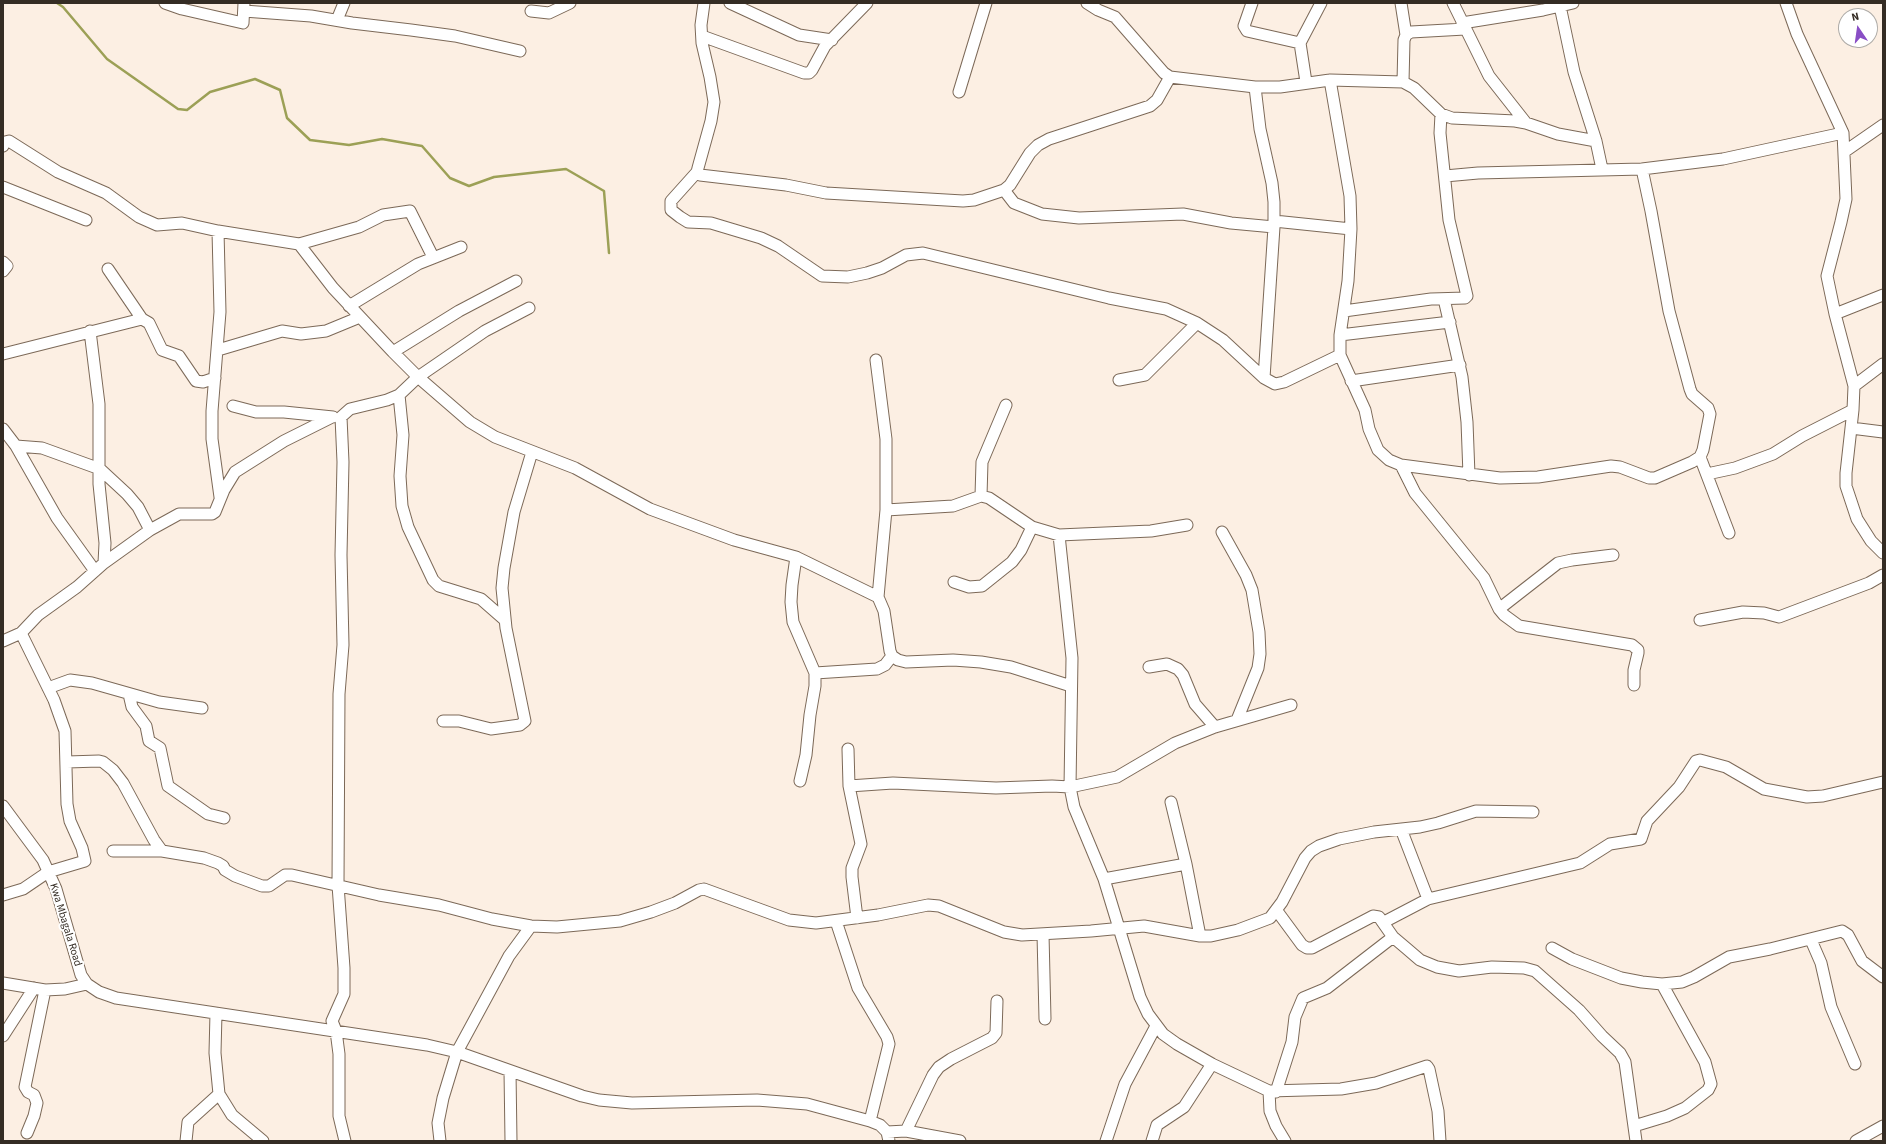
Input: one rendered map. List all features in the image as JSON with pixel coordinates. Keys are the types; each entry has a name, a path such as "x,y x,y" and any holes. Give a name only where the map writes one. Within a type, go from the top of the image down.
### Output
{"street":[{"path":"166,3 182,9 243,23 244,7 454,36 520,51"},
{"path":"338,20 344,3"},
{"path":"531,11 550,13 570,3"},
{"path":"704,3 701,25 702,36 714,102 697,172 671,201 671,210 688,222 711,222 761,238 778,246 822,276 848,277 867,273 882,268 906,255 923,252 1032,280 1166,309 1196,323 1223,340 1264,378 1275,384 1284,382 1340,355"},
{"path":"730,3 799,35 832,40"},
{"path":"702,36 804,73 812,70 820,54 867,3"},
{"path":"959,92 986,3"},
{"path":"1087,3 1098,10 1115,17 1170,78 1255,87 1280,87 1306,82 1330,80 1403,82 1414,88 1441,114 1463,119 1526,123 1558,134 1596,141"},
{"path":"1252,3 1244,26 1247,31 1300,43"},
{"path":"1306,82 1300,43 1320,3"},
{"path":"1401,3 1406,35 1404,40 1403,82"},
{"path":"1453,3 1480,60 1492,80 1526,123"},
{"path":"1406,35 1411,32 1464,26 1542,6 1560,6 1573,3"},
{"path":"1786,3 1797,34 1842,133 1846,199 1827,276 1835,314 1854,386 1846,486 1857,519 1871,541 1883,553"},
{"path":"1560,6 1574,72 1596,141 1602,169"},
{"path":"697,172 700,175 786,185 826,193 963,201 974,200 1004,190 1010,185 1030,153 1038,145 1049,139 1150,106 1157,100 1170,78"},
{"path":"1330,80 1350,196 1351,229 1348,281 1340,335 1340,355 1365,410 1369,429 1378,450 1389,460 1401,465 1500,478 1538,478 1610,466 1620,467 1649,478 1655,478 1700,457 1703,450 1710,414 1708,408 1692,394 1690,389 1669,311 1642,169"},
{"path":"1255,87 1260,130 1272,183 1274,224 1264,378"},
{"path":"1344,311 1444,299 1465,298 1467,293 1449,220 1440,133 1441,114"},
{"path":"1844,152 1882,129"},
{"path":"1444,176 1478,173 1642,169 1723,159 1842,133"},
{"path":"3,146 5,142 9,141 58,172 106,193 135,214 157,225 182,223 218,231 254,235 299,244 360,227 378,216 410,211 433,257"},
{"path":"3,187 86,220"},
{"path":"1004,190 1014,203 1042,214 1079,218 1178,214 1231,223 1351,229"},
{"path":"218,231 220,312 212,439 220,497"},
{"path":"299,244 333,288 418,378 470,422 495,437 575,468 650,509 734,540 796,557 878,597 884,611 890,651 892,656 898,660 906,662 953,660 989,663 1011,667 1071,686"},
{"path":"350,306 418,264 461,247"},
{"path":"3,262 6,266 3,272"},
{"path":"108,268 142,319 149,323 162,350 179,356 196,381 202,382 215,378"},
{"path":"393,352 459,311 516,281"},
{"path":"1835,314 1883,295"},
{"path":"1444,299 1460,365 1467,422 1469,475"},
{"path":"3,641 22,633 38,615 77,587 104,563 150,530 179,514 212,514 215,512 220,497 232,476 284,441 337,417 350,409 387,400 399,395 418,378 485,331 529,308"},
{"path":"218,350 282,331 301,334 326,332 360,317"},
{"path":"3,354 142,319"},
{"path":"1340,335 1450,322"},
{"path":"1119,380 1144,375 1196,323"},
{"path":"90,331 98,393 99,484 105,543 104,563"},
{"path":"876,360 886,439 886,510 878,597"},
{"path":"1854,386 1883,364"},
{"path":"1351,381 1460,365"},
{"path":"399,395 403,435 400,476 402,506 408,527 433,580 439,586 481,599 505,620"},
{"path":"980,496 982,462 1006,405"},
{"path":"233,406 256,412 284,412 337,417"},
{"path":"1707,474 1735,468 1773,454 1802,436 1853,410"},
{"path":"337,417 343,462 341,555 343,645 339,694 338,885 344,968 344,994 332,1021 336,1031 339,1054 339,1116 345,1141"},
{"path":"1851,428 1883,432"},
{"path":"3,429 16,446 57,518 95,571"},
{"path":"16,446 42,448 100,469 128,494 138,507 150,530"},
{"path":"443,721 459,721 491,729 520,724 525,721 505,620 502,588 507,546 514,512 532,452"},
{"path":"1700,457 1728,533"},
{"path":"1401,465 1415,494 1484,578 1499,609 1519,626 1632,645 1638,650 1634,670 1634,686"},
{"path":"886,510 953,506 980,496 989,498 1032,527 1059,535 1151,531 1187,525"},
{"path":"954,582 969,587 982,586 1012,562 1021,550 1032,527"},
{"path":"1222,532 1239,560 1252,590 1260,654 1258,668 1237,720"},
{"path":"1059,535 1072,658 1072,755 1070,788 1074,807 1104,879 1140,997 1156,1026 1163,1034 1177,1044 1212,1064 1272,1092 1323,1091 1352,1088 1376,1083 1427,1066 1429,1069 1438,1111 1440,1141"},
{"path":"1499,609 1558,563 1613,555"},
{"path":"796,557 791,602 793,622 815,673 815,686 806,755 800,781"},
{"path":"1700,620 1743,612 1779,617 1869,583 1883,575"},
{"path":"3,895 22,889 48,872 85,861 82,848 72,827 68,812 65,731 48,688 22,633"},
{"path":"815,673 877,668 884,665 892,656"},
{"path":"1149,667 1167,664 1178,668 1195,704 1216,727"},
{"path":"48,688 70,680 92,683 128,694 182,706 202,708"},
{"path":"128,694 132,707 146,726 149,741 160,748 168,786 208,814 224,818"},
{"path":"849,786 893,783 996,788 1052,786 1070,788 1117,777 1175,743 1237,720 1292,705"},
{"path":"848,749 849,786 861,844 852,868 857,918"},
{"path":"1384,922 1428,899 1580,863 1610,844 1641,840 1647,821 1679,787 1696,761 1700,760 1726,767 1764,789 1807,797 1823,796 1883,782"},
{"path":"67,762 103,762 113,770 123,783 154,840 162,851"},
{"path":"1171,802 1186,864 1200,936"},
{"name":"Kwa Mbagala Road","path":"3,806 43,860 56,889 81,975 87,984"},
{"path":"112,851 162,851 204,858 218,863 223,866 224,870 235,876 262,886 273,884 288,874 379,895 439,905 492,919 531,926 557,927 620,921 657,910 704,889 789,920 816,924 878,915 928,905 939,906 1004,932 1022,935 1144,926 1200,936 1221,934 1270,918 1277,911 1295,880 1305,858 1311,851 1319,846 1339,839 1374,832 1438,823 1476,811 1533,812"},
{"path":"1401,829 1428,899"},
{"path":"1104,879 1186,864"},
{"path":"1277,911 1302,945 1307,948 1312,948 1368,917 1379,917 1393,936 1420,960 1437,967 1459,972 1492,967 1524,968 1536,971 1579,1010 1602,1036 1620,1053 1625,1062 1636,1141"},
{"path":"836,921 858,988 887,1037 889,1044 870,1121"},
{"path":"440,1141 438,1123 442,1098 457,1052 509,956 531,926"},
{"path":"1552,948 1572,960 1621,978 1662,984 1682,982 1694,977 1729,957 1811,940 1842,931 1848,935 1862,961 1883,977"},
{"path":"1043,934 1046,1019"},
{"path":"1286,1141 1276,1126 1270,1111 1272,1092 1292,1042 1295,1017 1303,998 1327,988 1393,936"},
{"path":"1811,940 1821,963 1831,1007 1855,1064"},
{"path":"3,983 40,989 65,990 87,984 98,992 116,998 427,1045 457,1052 582,1096 600,1100 632,1103 736,1100 782,1101 826,1108 870,1121 880,1125 888,1136 906,1131 960,1141"},
{"path":"1634,1126 1668,1116 1685,1108 1708,1090 1711,1084 1705,1062 1662,984"},
{"path":"3,1036 40,989"},
{"path":"27,1133 34,1116 37,1103 34,1095 28,1092 25,1088 40,989"},
{"path":"906,1131 933,1075 939,1067 986,1041 996,1033 997,1001"},
{"path":"216,1013 215,1053 219,1094 232,1115 263,1141"},
{"path":"1106,1141 1125,1084 1156,1026"},
{"path":"1152,1141 1157,1124 1184,1107 1212,1064"},
{"path":"510,1071 511,1141"},
{"path":"186,1141 188,1122 219,1094"},
{"path":"1856,1141 1883,1126"}],"waterway":[{"path":"57,3 63,7 107,59 178,109 187,110 210,92 255,79 280,90 287,118 310,140 349,145 382,139 422,146 450,178 469,186 494,177 566,169 604,191 609,253"}]}
